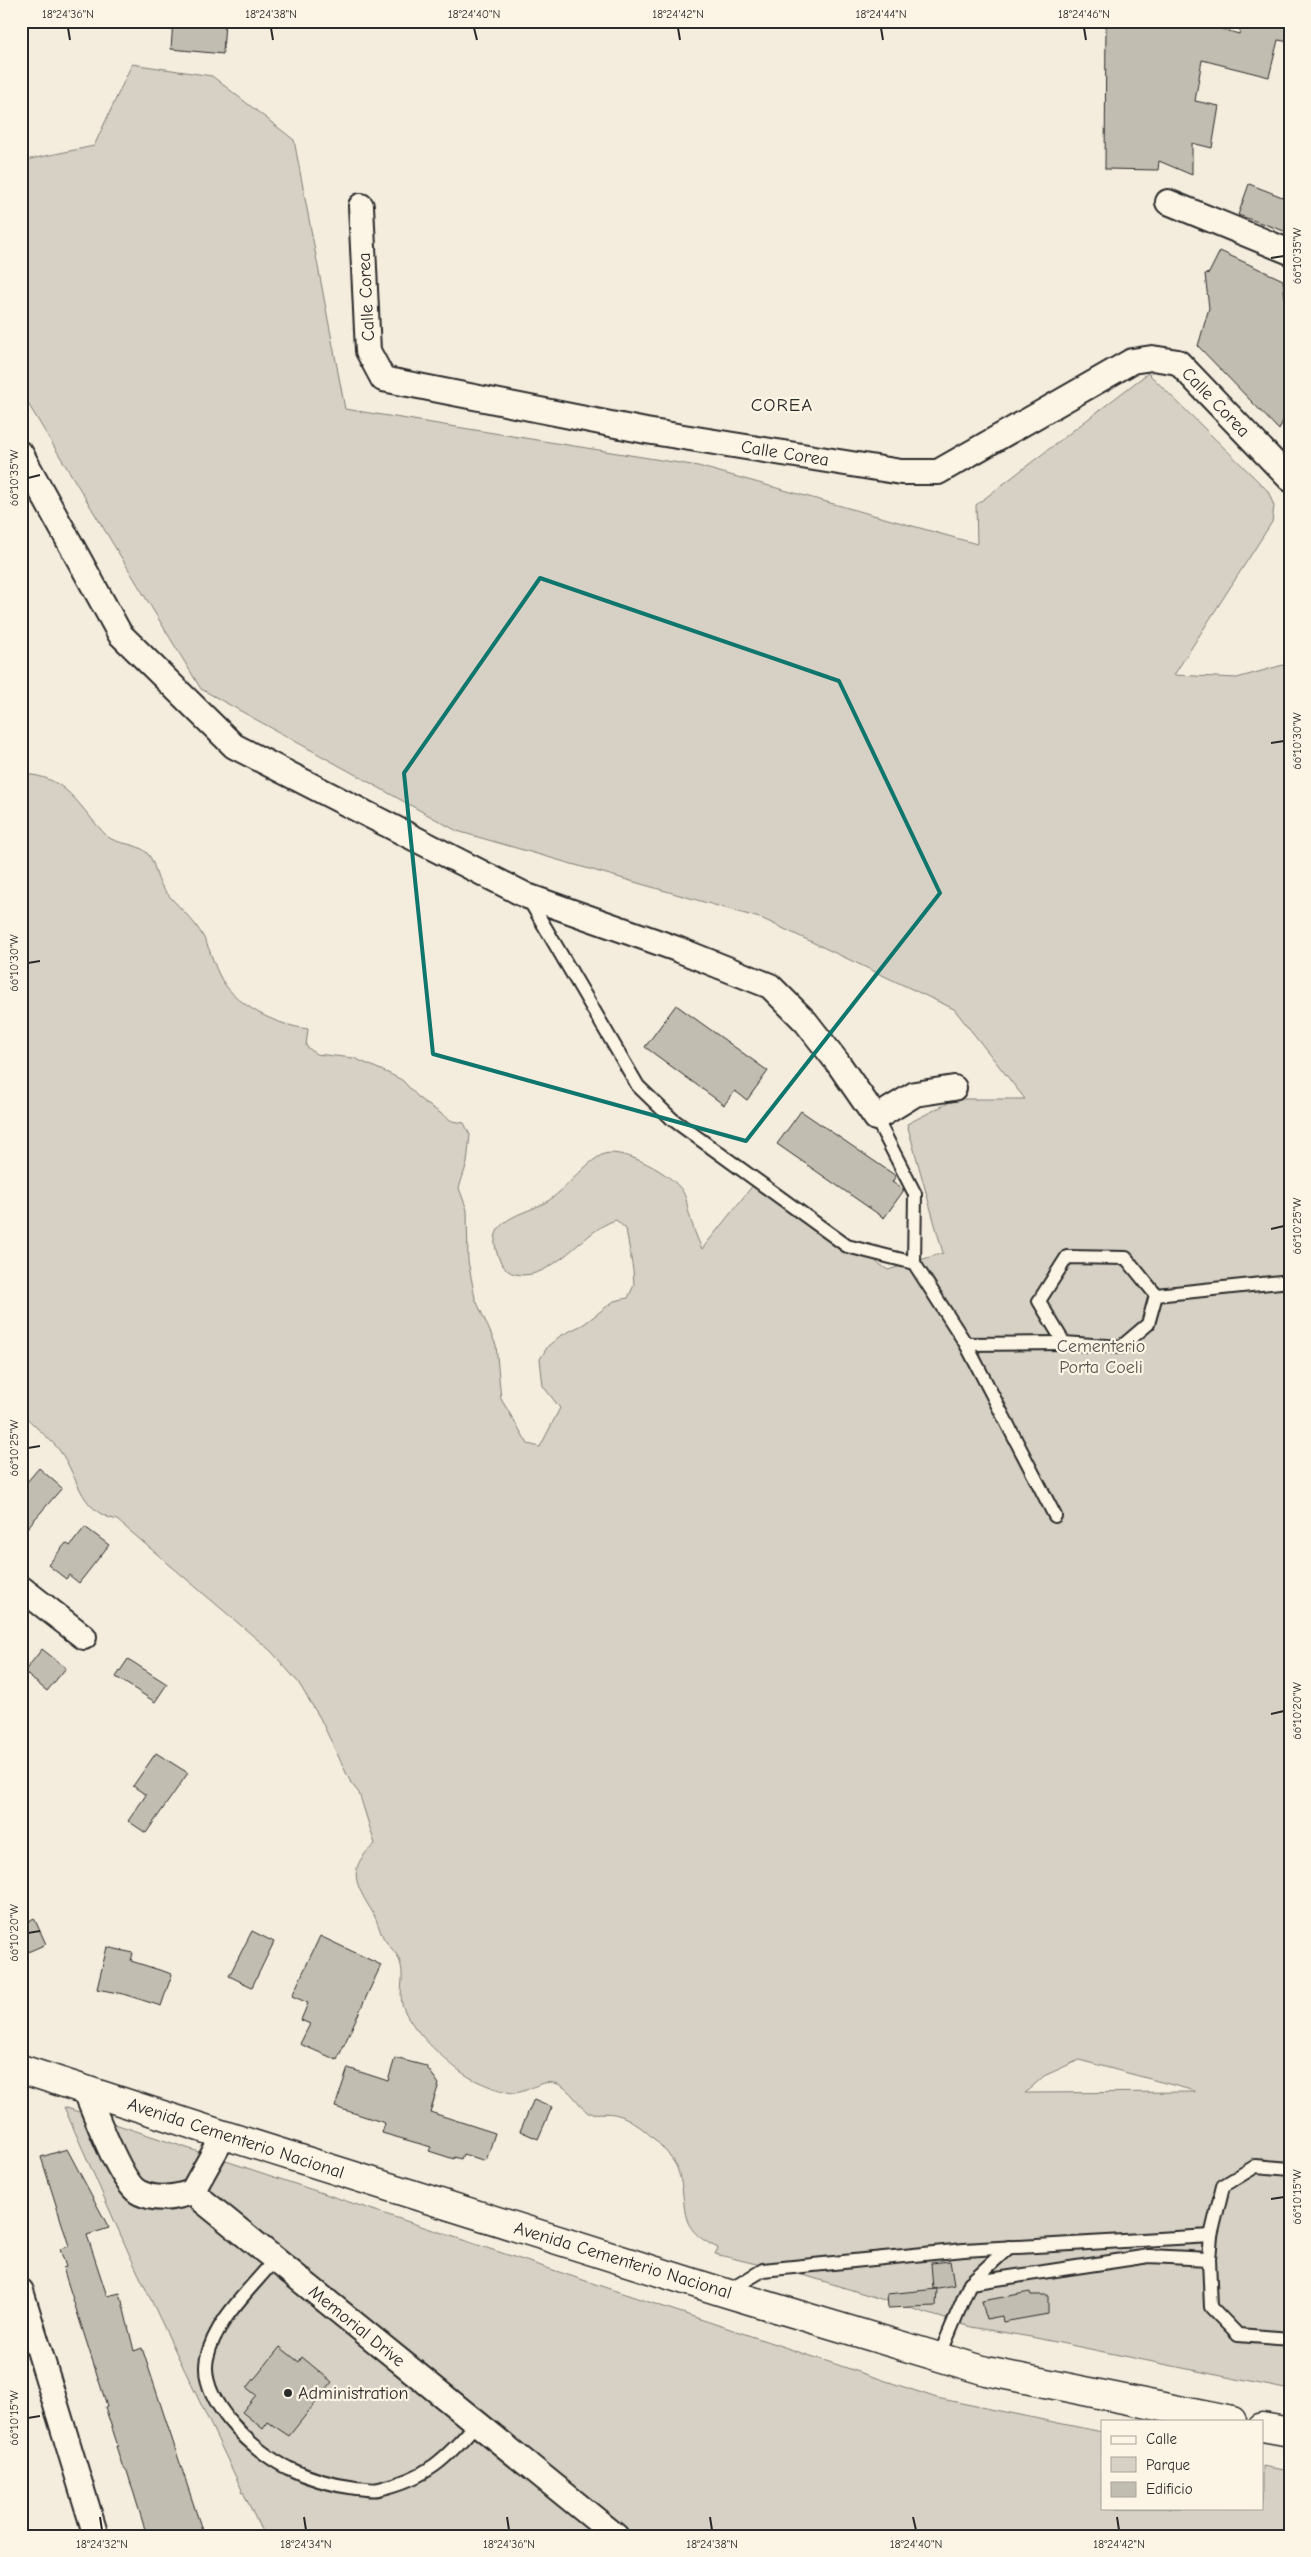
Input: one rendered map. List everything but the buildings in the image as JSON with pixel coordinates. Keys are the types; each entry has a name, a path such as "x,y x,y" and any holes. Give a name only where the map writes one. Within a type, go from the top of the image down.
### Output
{"street":[{"path":"1168,202 1290,252"},
{"name":"Calle Corea","path":"361,206 368,351 383,379 646,431 901,472 938,472 1132,361 1152,358 1178,362 1290,479"},
{"path":"21,454 120,634 234,746 527,896 770,986 817,1036 876,1118 915,1094 954,1088"},
{"path":"21,1588 84,1637"},
{"name":"Avenida Cementerio Nacional","path":"21,2069 726,2293 986,2371 1227,2420"},
{"path":"85,2089 123,2176 138,2193 158,2198 175,2198 192,2192 224,2135"},
{"name":"Memorial Drive","path":"192,2192 616,2536"},
{"path":"21,2290 96,2536"},
{"path":"1264,2427 1290,2432"}],"lane":[{"path":"527,896 638,1086 672,1119 847,1246 914,1263"},
{"path":"876,1118 915,1194 914,1263 966,1344 1056,1516"},
{"path":"1064,1343 1039,1301 1067,1257 1126,1258 1156,1295"},
{"path":"1156,1295 1290,1281"},
{"path":"966,1344 1064,1343 1121,1347 1148,1324 1156,1295"},
{"path":"1290,2168 1256,2166 1223,2186 1211,2236 1209,2259 1211,2307 1238,2335 1290,2339"},
{"path":"726,2293 763,2270 1009,2247 1211,2236"},
{"path":"938,2357 970,2283 1009,2247"},
{"path":"970,2283 1149,2256 1209,2259"},
{"path":"275,2259 217,2330 206,2360 210,2390 224,2414 248,2441 287,2468 332,2485 377,2490 424,2474 451,2453 477,2423"}],"highlighted area":[{"path":"540,578 839,681 940,893 746,1141 433,1054 404,773"}],"green space":[{"name":"Cementerio Porta Coeli","path":"132,64 212,76 294,140 345,409 698,466 977,544 976,505 1148,373 1268,491 1274,506 1272,522 1174,675 1237,678 1290,663 1290,2390 1031,2337 971,2327 810,2277 715,2254 718,2248 694,2232 689,2223 681,2182 673,2161 643,2129 625,2118 614,2114 588,2113 570,2093 558,2084 541,2084 514,2093 481,2083 456,2068 419,2033 402,2004 402,1972 400,1962 383,1937 362,1894 356,1877 360,1861 375,1844 359,1793 351,1783 320,1718 298,1682 271,1651 117,1520 93,1508 80,1489 63,1455 21,1412 21,774 37,776 61,786 71,794 107,836 116,841 139,847 148,854 163,888 200,931 222,981 234,995 263,1015 285,1024 308,1029 306,1046 316,1054 354,1058 390,1074 402,1080 421,1100 452,1121 464,1123 470,1135 467,1163 459,1188 467,1210 468,1261 475,1298 496,1345 501,1399 528,1444 540,1447 560,1408 543,1386 540,1359 548,1346 560,1336 584,1324 614,1301 628,1298 634,1285 633,1270 626,1229 616,1220 592,1233 555,1263 529,1275 515,1274 504,1267 498,1256 495,1243 496,1233 508,1220 553,1197 597,1158 604,1154 613,1153 635,1159 659,1170 678,1185 686,1200 696,1236 702,1249 758,1179 888,1270 943,1253 907,1124 956,1099 1025,1099 954,1009 763,919 457,831 201,689 21,392 21,161 94,146","holes":["1079,2060 1195,2092 1025,2093 1044,2076"]},
{"path":"64,2107 937,2398 1101,2432 1101,2510 1264,2510 1264,2466 1290,2471 1290,2536 264,2536 130,2256"}],"place":[{"name":"Administration","path":"288,2393"}],"district":[{"name":"COREA","path":"782,404"}]}
